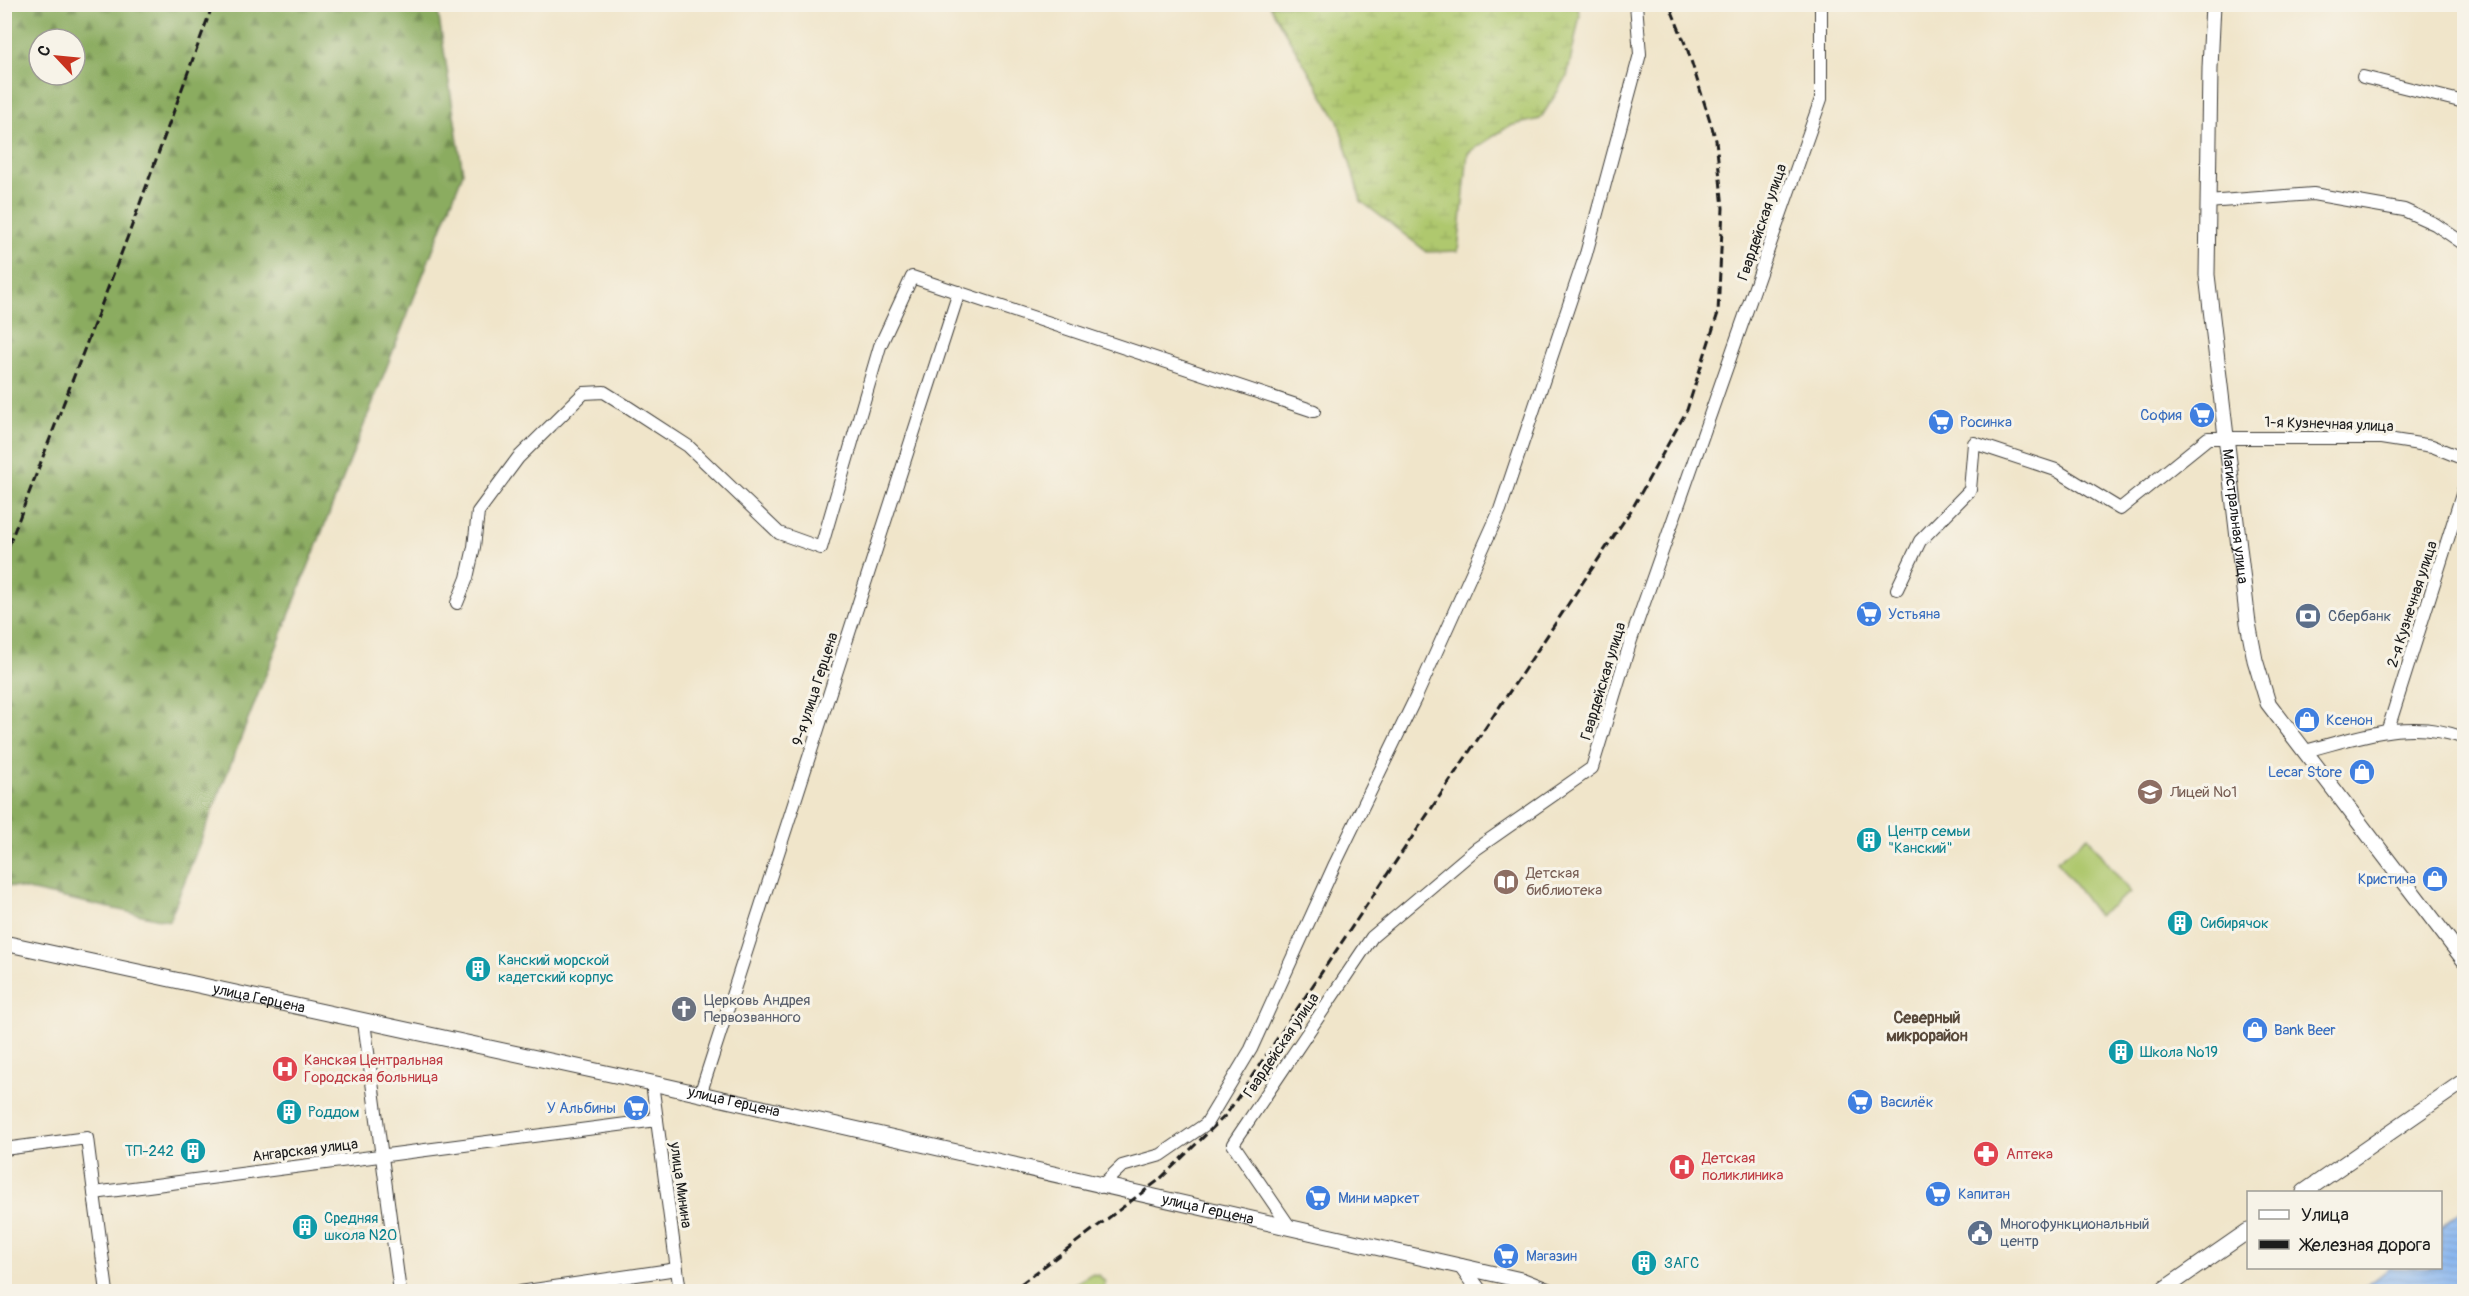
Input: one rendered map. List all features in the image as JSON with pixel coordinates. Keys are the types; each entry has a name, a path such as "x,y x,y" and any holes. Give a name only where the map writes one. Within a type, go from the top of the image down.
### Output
{"main road":[{"name":"Магистральная улица","path":"2213,4 2207,275 2248,623 2255,660 2268,703 2464,960"},
{"name":"улица Герцена","path":"4,943 652,1083 1100,1187 1521,1280 1551,1292"},
{"path":"2305,1191 2464,1081"},
{"path":"2160,1292 2247,1232"},
{"path":"1462,1267 1480,1292"}],"street":[{"path":"1100,1187 1122,1166 1161,1155 1206,1124 1251,1049 1335,864 1416,698 1500,510 1586,254 1640,54 1636,4"},
{"name":"Гвардейская улица","path":"1291,1229 1233,1144 1372,937 1476,849 1592,768 1631,640 1821,99 1821,4"},
{"path":"2363,77 2464,102"},
{"path":"2207,202 2313,194 2404,210 2435,224 2464,244"},
{"path":"457,603 467,578 474,547 478,512 518,458 584,393 604,392 678,439 779,533 821,548 880,346 912,277 1314,411"},
{"name":"9-я улица Герцена","path":"700,1095 959,292"},
{"name":"1-я Кузнечная улица","path":"1897,589 1920,541 1971,490 1974,442 2056,470 2120,509 2208,438 2381,438 2432,446 2464,459"},
{"name":"2-я Кузнечная улица","path":"2388,729 2464,488"},
{"path":"2306,751 2388,729 2430,729 2464,738"},
{"path":"364,1022 400,1292"},
{"name":"улица Минина","path":"652,1083 680,1292"},
{"name":"Ангарская улица","path":"94,1193 657,1120"},
{"path":"4,1149 87,1138 107,1292"},
{"path":"520,1292 677,1269"}],"green space":[{"path":"5,4 437,5 463,173 169,921 5,885"},
{"path":"1269,5 1577,5 1580,15 1567,77 1540,119 1509,126 1468,153 1458,251 1427,252 1361,201 1338,121"},
{"path":"2088,837 2130,892 2098,916 2057,861"},
{"path":"1091,1274 1099,1275 1105,1282 1104,1291 1062,1291"}],"water":[{"path":"2464,1208 2464,1291 2360,1291 2389,1269 2442,1269 2442,1226"}],"railway":[{"path":"4,558 131,228 213,4"},
{"path":"1010,1292 1159,1180 1226,1115 1632,509 1687,410 1718,313 1723,208 1716,140 1688,51 1669,4"}],"place":[{"name":"София","path":"2202,415"},
{"name":"Росинка","path":"1941,422"},
{"name":"Устьяна","path":"1869,614"},
{"name":"Сбербанк","path":"2308,616"},
{"name":"Ксенон","path":"2307,720"},
{"name":"Lecar Store","path":"2362,772"},
{"name":"Лицей №1","path":"2150,792"},
{"name":"Центр семьи \"Канский\"","path":"1869,840"},
{"name":"Кристина","path":"2435,879"},
{"name":"Детская библиотека","path":"1506,882"},
{"name":"Сибирячок","path":"2180,923"},
{"name":"Канский морской кадетский корпус","path":"478,969"},
{"name":"Церковь Андрея Первозванного","path":"684,1009"},
{"name":"Bank Beer","path":"2255,1030"},
{"name":"Школа №19","path":"2121,1052"},
{"name":"Канская Центральная Городская больница","path":"285,1069"},
{"name":"Василёк","path":"1860,1102"},
{"name":"У Альбины","path":"636,1108"},
{"name":"Роддом","path":"289,1112"},
{"name":"ТП-242","path":"193,1151"},
{"name":"Аптека","path":"1986,1154"},
{"name":"Детская поликлиника","path":"1682,1167"},
{"name":"Капитан","path":"1938,1194"},
{"name":"Мини маркет","path":"1318,1198"},
{"name":"Средняя школа N20","path":"305,1227"},
{"name":"Многофункциональный центр","path":"1980,1233"},
{"name":"Магазин","path":"1506,1256"},
{"name":"ЗАГС","path":"1644,1263"}],"district":[{"name":"Северный микрорайон","path":"1927,1026"}]}
